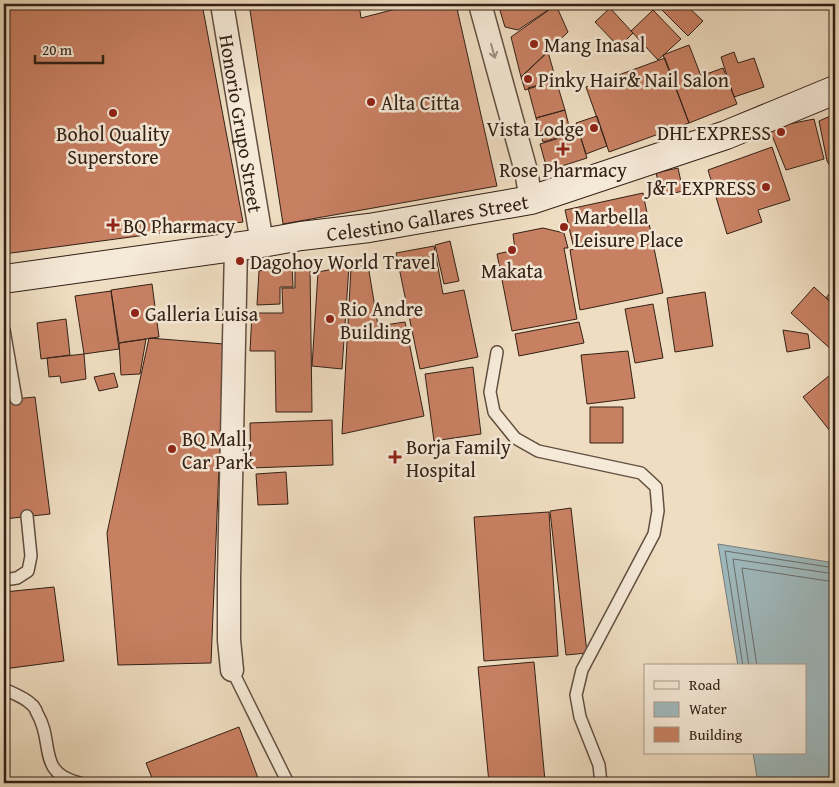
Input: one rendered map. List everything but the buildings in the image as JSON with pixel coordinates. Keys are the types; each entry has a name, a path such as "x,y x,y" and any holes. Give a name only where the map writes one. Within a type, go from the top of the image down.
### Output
{"main road":[{"name":"Celestino Gallares Street","path":"4,279 249,245 299,229 369,228 531,200 726,135 835,90"}],"street":[{"name":"Honorio Grupo Street","path":"222,4 249,245 229,578 229,640 232,670"},
{"path":"480,4 526,171 531,200"}],"lane":[{"path":"4,330 16,399"},
{"path":"497,352 490,392 494,412 515,438 538,451 641,474 656,487 658,511 654,534 582,670 576,695 580,717 599,765 601,783"},
{"path":"4,580 16,578 28,571 31,556 27,516"},
{"path":"232,670 288,783"},
{"path":"4,689 32,704 44,724 49,756 56,772 69,780 80,783"}],"water":[{"path":"718,544 835,563 835,783 758,783 753,754 806,754 806,664 738,664"}],"place":[{"name":"Mang Inasal","path":"534,44"},
{"name":"Pinky Hair& Nail Salon","path":"528,79"},
{"name":"Alta Citta","path":"371,102"},
{"name":"Bohol Quality Superstore","path":"113,113"},
{"name":"Vista Lodge","path":"594,128"},
{"name":"DHL EXPRESS","path":"781,132"},
{"name":"Rose Pharmacy","path":"563,149"},
{"name":"J&T EXPRESS","path":"766,187"},
{"name":"BQ Pharmacy","path":"113,225"},
{"name":"Marbella Leisure Place","path":"564,227"},
{"name":"Makata","path":"512,250"},
{"name":"Dagohoy World Travel","path":"240,261"},
{"name":"Galleria Luisa","path":"135,313"},
{"name":"Rio Andre Building","path":"330,319"},
{"name":"BQ Mall, Car Park","path":"172,449"},
{"name":"Borja Family Hospital","path":"395,457"}]}
